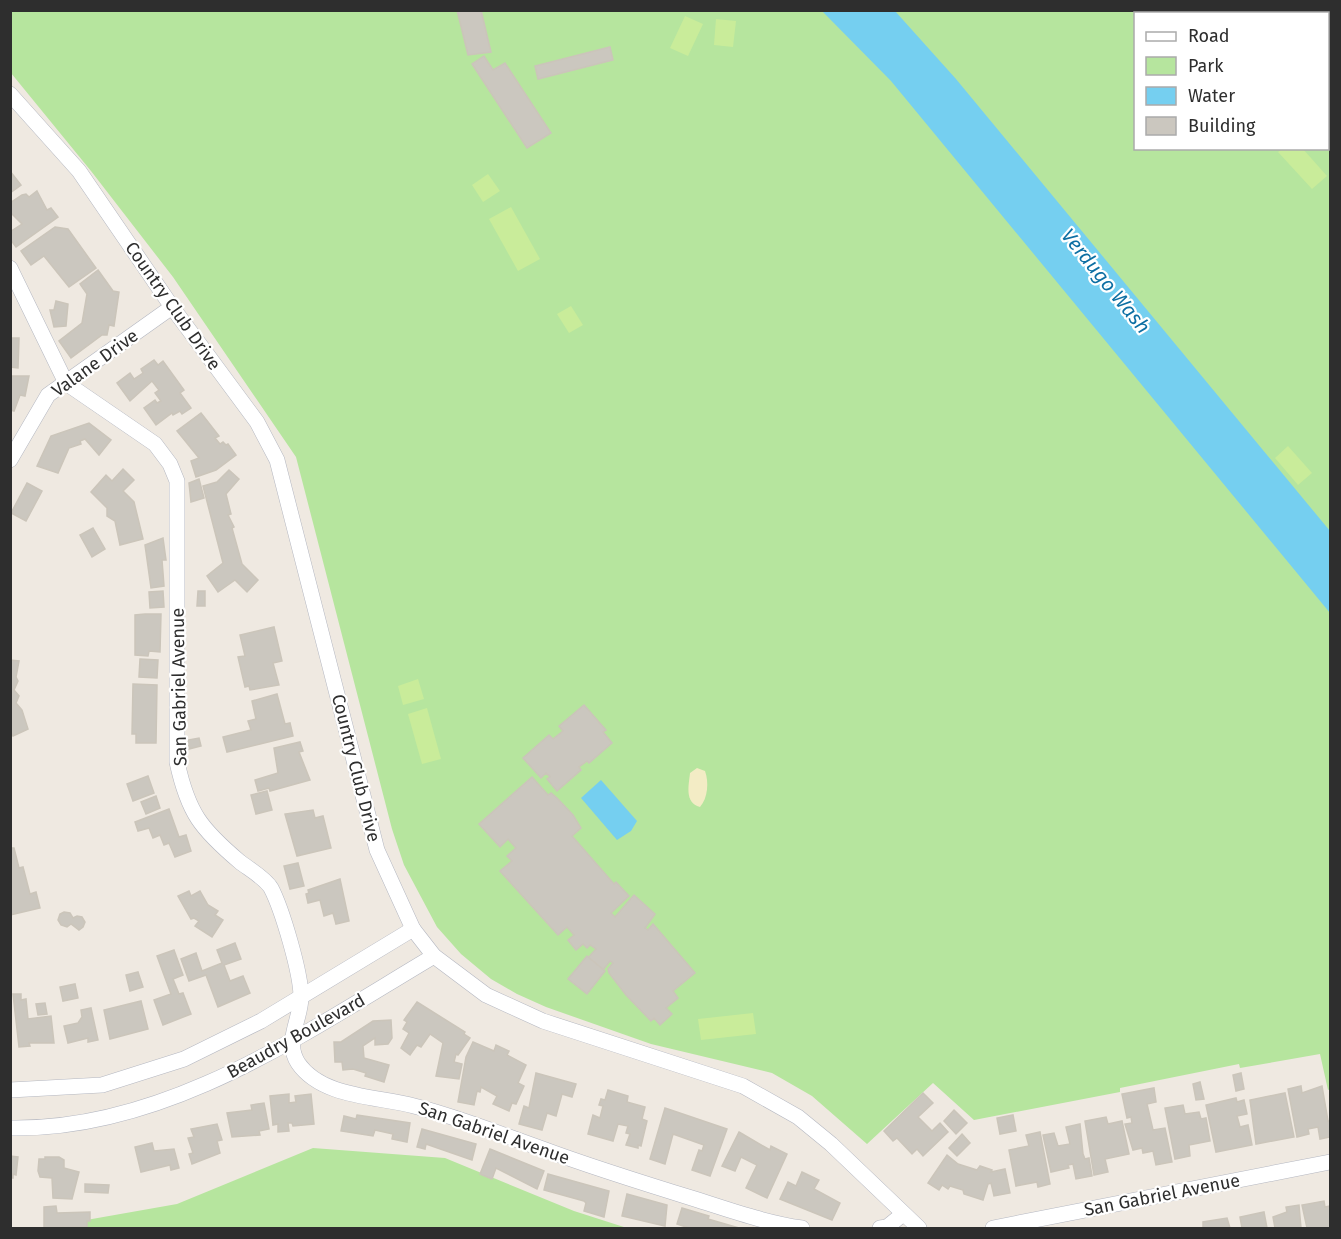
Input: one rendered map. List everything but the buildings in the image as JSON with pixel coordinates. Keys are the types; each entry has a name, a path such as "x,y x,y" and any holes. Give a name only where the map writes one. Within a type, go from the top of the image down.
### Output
{"street":[{"name":"Country Club Drive","path":"10,94 78,171 172,307 256,422 278,460 377,850 413,929 434,956 486,995 543,1021 743,1086 798,1117 831,1144 919,1228"},
{"name":"San Gabriel Avenue","path":"10,268 66,383 155,444 170,464 177,481 177,762 183,788 192,811 207,833 270,886 285,921 301,997 292,1041 297,1062 310,1076 329,1086 357,1095 412,1105 460,1118 587,1165 720,1207 802,1228"},
{"name":"Valane Drive","path":"10,460 48,395 172,307"},
{"name":"Beaudry Boulevard","path":"10,1090 102,1085 184,1059 261,1021 413,929"},
{"name":"Beaudry Boulevard","path":"10,1128 86,1122 163,1100 255,1063 434,956"},
{"name":"San Gabriel Avenue","path":"993,1228 1330,1162"},
{"path":"880,1228 887,1227 903,1214"}],"green space":[{"path":"10,11 1327,11 1134,12 1134,150 1329,150 1329,14 1330,1089 1328,1090 1320,1054 1240,1068 1239,1064 1120,1088 1120,1092 974,1120 933,1083 867,1144 812,1096 772,1073 651,1044 546,1007 491,979 461,954 437,927 404,865 392,829 296,457 173,277 11,73"},
{"path":"685,16 703,24 688,56 670,48"},
{"path":"716,19 736,21 733,47 714,45"},
{"path":"1304,150 1327,176 1312,189 1278,152"},
{"path":"488,174 500,191 483,202 472,185"},
{"path":"511,207 540,259 518,271 489,219"},
{"path":"571,306 583,325 569,333 557,314"},
{"path":"1288,446 1312,473 1298,485 1275,458"},
{"path":"418,679 424,699 403,705 398,686"},
{"path":"427,708 441,759 422,764 408,714"},
{"path":"753,1013 756,1034 701,1040 698,1019"},
{"path":"313,1148 445,1158 574,1211 627,1228 41,1228 177,1204"}],"sand":[{"path":"697,768 705,771 707,780 706,795 700,807 692,802 689,793 690,773"}],"water":[{"name":"Verdugo Wash","path":"822,11 895,11 956,79 1330,531 1330,613 891,81"},
{"path":"601,780 637,821 631,831 617,840 581,798"}]}
